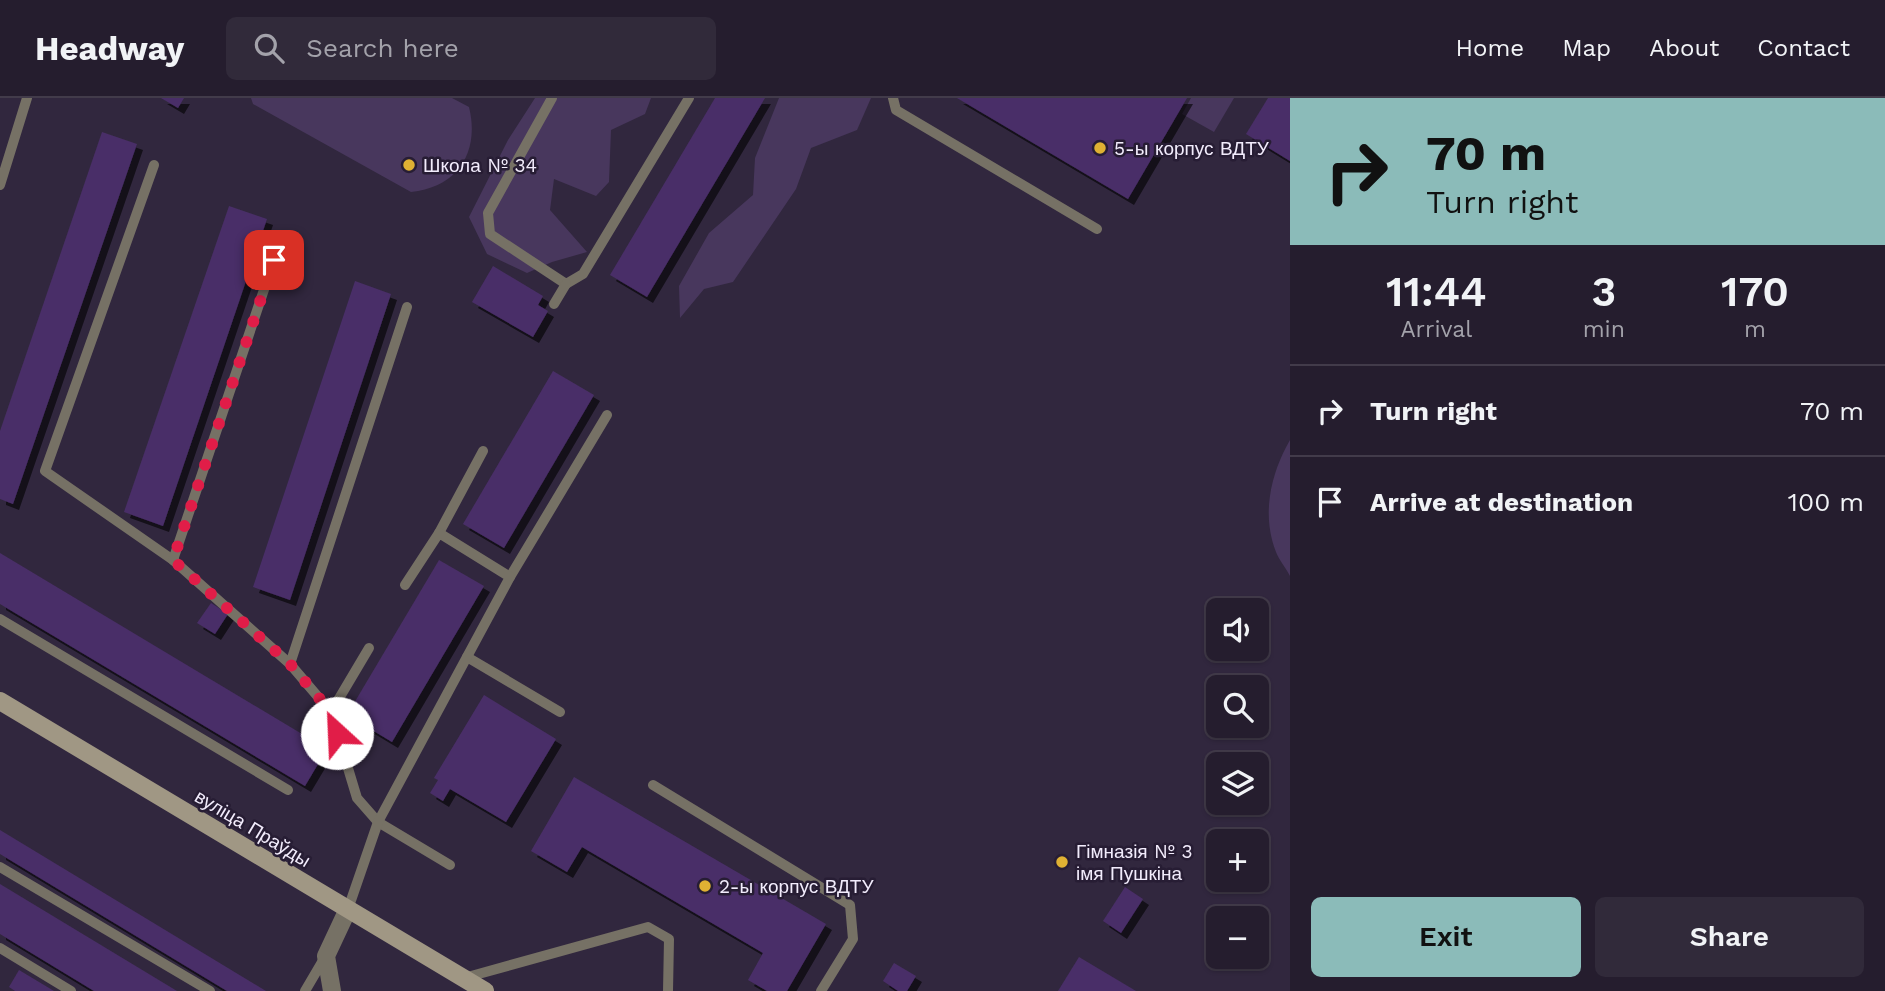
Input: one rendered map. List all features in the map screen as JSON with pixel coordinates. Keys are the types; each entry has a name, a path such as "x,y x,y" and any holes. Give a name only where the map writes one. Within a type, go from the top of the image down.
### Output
{"main road":[{"name":"вуліца Праўды","path":"0,701 485,991"}],"street":[{"path":"332,991 326,956 348,909"}],"lane":[{"path":"0,186 27,98"},
{"path":"552,98 488,213 490,234 566,284"},
{"path":"554,303 566,284 583,274 689,98"},
{"path":"893,98 896,110 1097,229"},
{"path":"154,165 46,471 173,560 290,664 331,712 357,798 378,822 450,865"},
{"path":"173,560 274,260"},
{"path":"290,664 407,307"},
{"path":"348,909 378,822 510,577 607,415"},
{"path":"405,585 439,533 483,451"},
{"path":"439,533 510,577"},
{"path":"0,619 288,790"},
{"path":"331,712 369,648"},
{"path":"467,657 560,712"},
{"path":"653,785 849,905 853,939 821,991"},
{"path":"0,867 210,991"},
{"path":"464,978 648,927 669,939 668,991"},
{"path":"0,948 71,991"},
{"path":"305,991 326,956"}],"shaded area":[{"name":"Школа № 34","path":"251,98 452,98 469,107 471,139 462,164 453,175 427,189 411,192 253,104"},
{"path":"535,98 651,98 645,114 611,130 609,182 596,196 554,179 550,210 587,252 552,262 527,273 487,254 469,217 508,140"},
{"path":"779,98 871,98 857,130 811,148 796,189 733,282 704,289 680,318 679,286 709,233 753,195 755,158"},
{"path":"1191,98 1234,98 1214,132 1182,114"},
{"path":"1290,440 1290,576 1276,552 1269,523 1269,509 1273,480"}],"building":[{"path":"161,98 184,98 178,108"},
{"path":"715,98 765,98 647,297 610,275"},
{"name":"5-ы корпус ВДТУ","path":"957,98 1187,98 1128,199"},
{"path":"1268,98 1290,98 1290,161 1246,134"},
{"path":"102,132 137,144 13,504 0,499 0,431"},
{"path":"229,206 267,219 163,526 124,512"},
{"path":"493,266 543,296 538,305 548,311 533,337 472,302"},
{"path":"355,281 391,294 290,600 253,587"},
{"path":"553,371 594,395 504,548 463,524"},
{"path":"0,553 327,749 305,786 0,604"},
{"path":"439,560 484,586 392,742 347,715"},
{"path":"211,603 228,614 215,634 197,623"},
{"path":"484,695 556,739 506,822 450,789 443,801 430,793 438,780 434,778"},
{"name":"2-ы корпус ВДТУ","path":"574,777 826,924 787,991 767,991 748,980 763,953 582,847 567,872 531,851"},
{"path":"0,830 266,991 227,991 0,854"},
{"path":"0,884 177,991 94,991 0,934"},
{"path":"1125,887 1143,899 1121,933 1103,921"},
{"path":"1079,957 1136,991 1058,991"},
{"path":"894,963 916,976 907,991 898,991 883,981"},
{"path":"19,970 54,991 15,991 9,987"}],"place":[{"name":"5-ы корпус ВДТУ","path":"1100,148"},
{"name":"Школа № 34","path":"409,165"},
{"name":"Гімназія № 3 імя Пушкіна","path":"1062,862"},
{"name":"2-ы корпус ВДТУ","path":"705,886"}],"route":[{"path":"274,260 173,560 290,664 331,712 337,733"}]}
